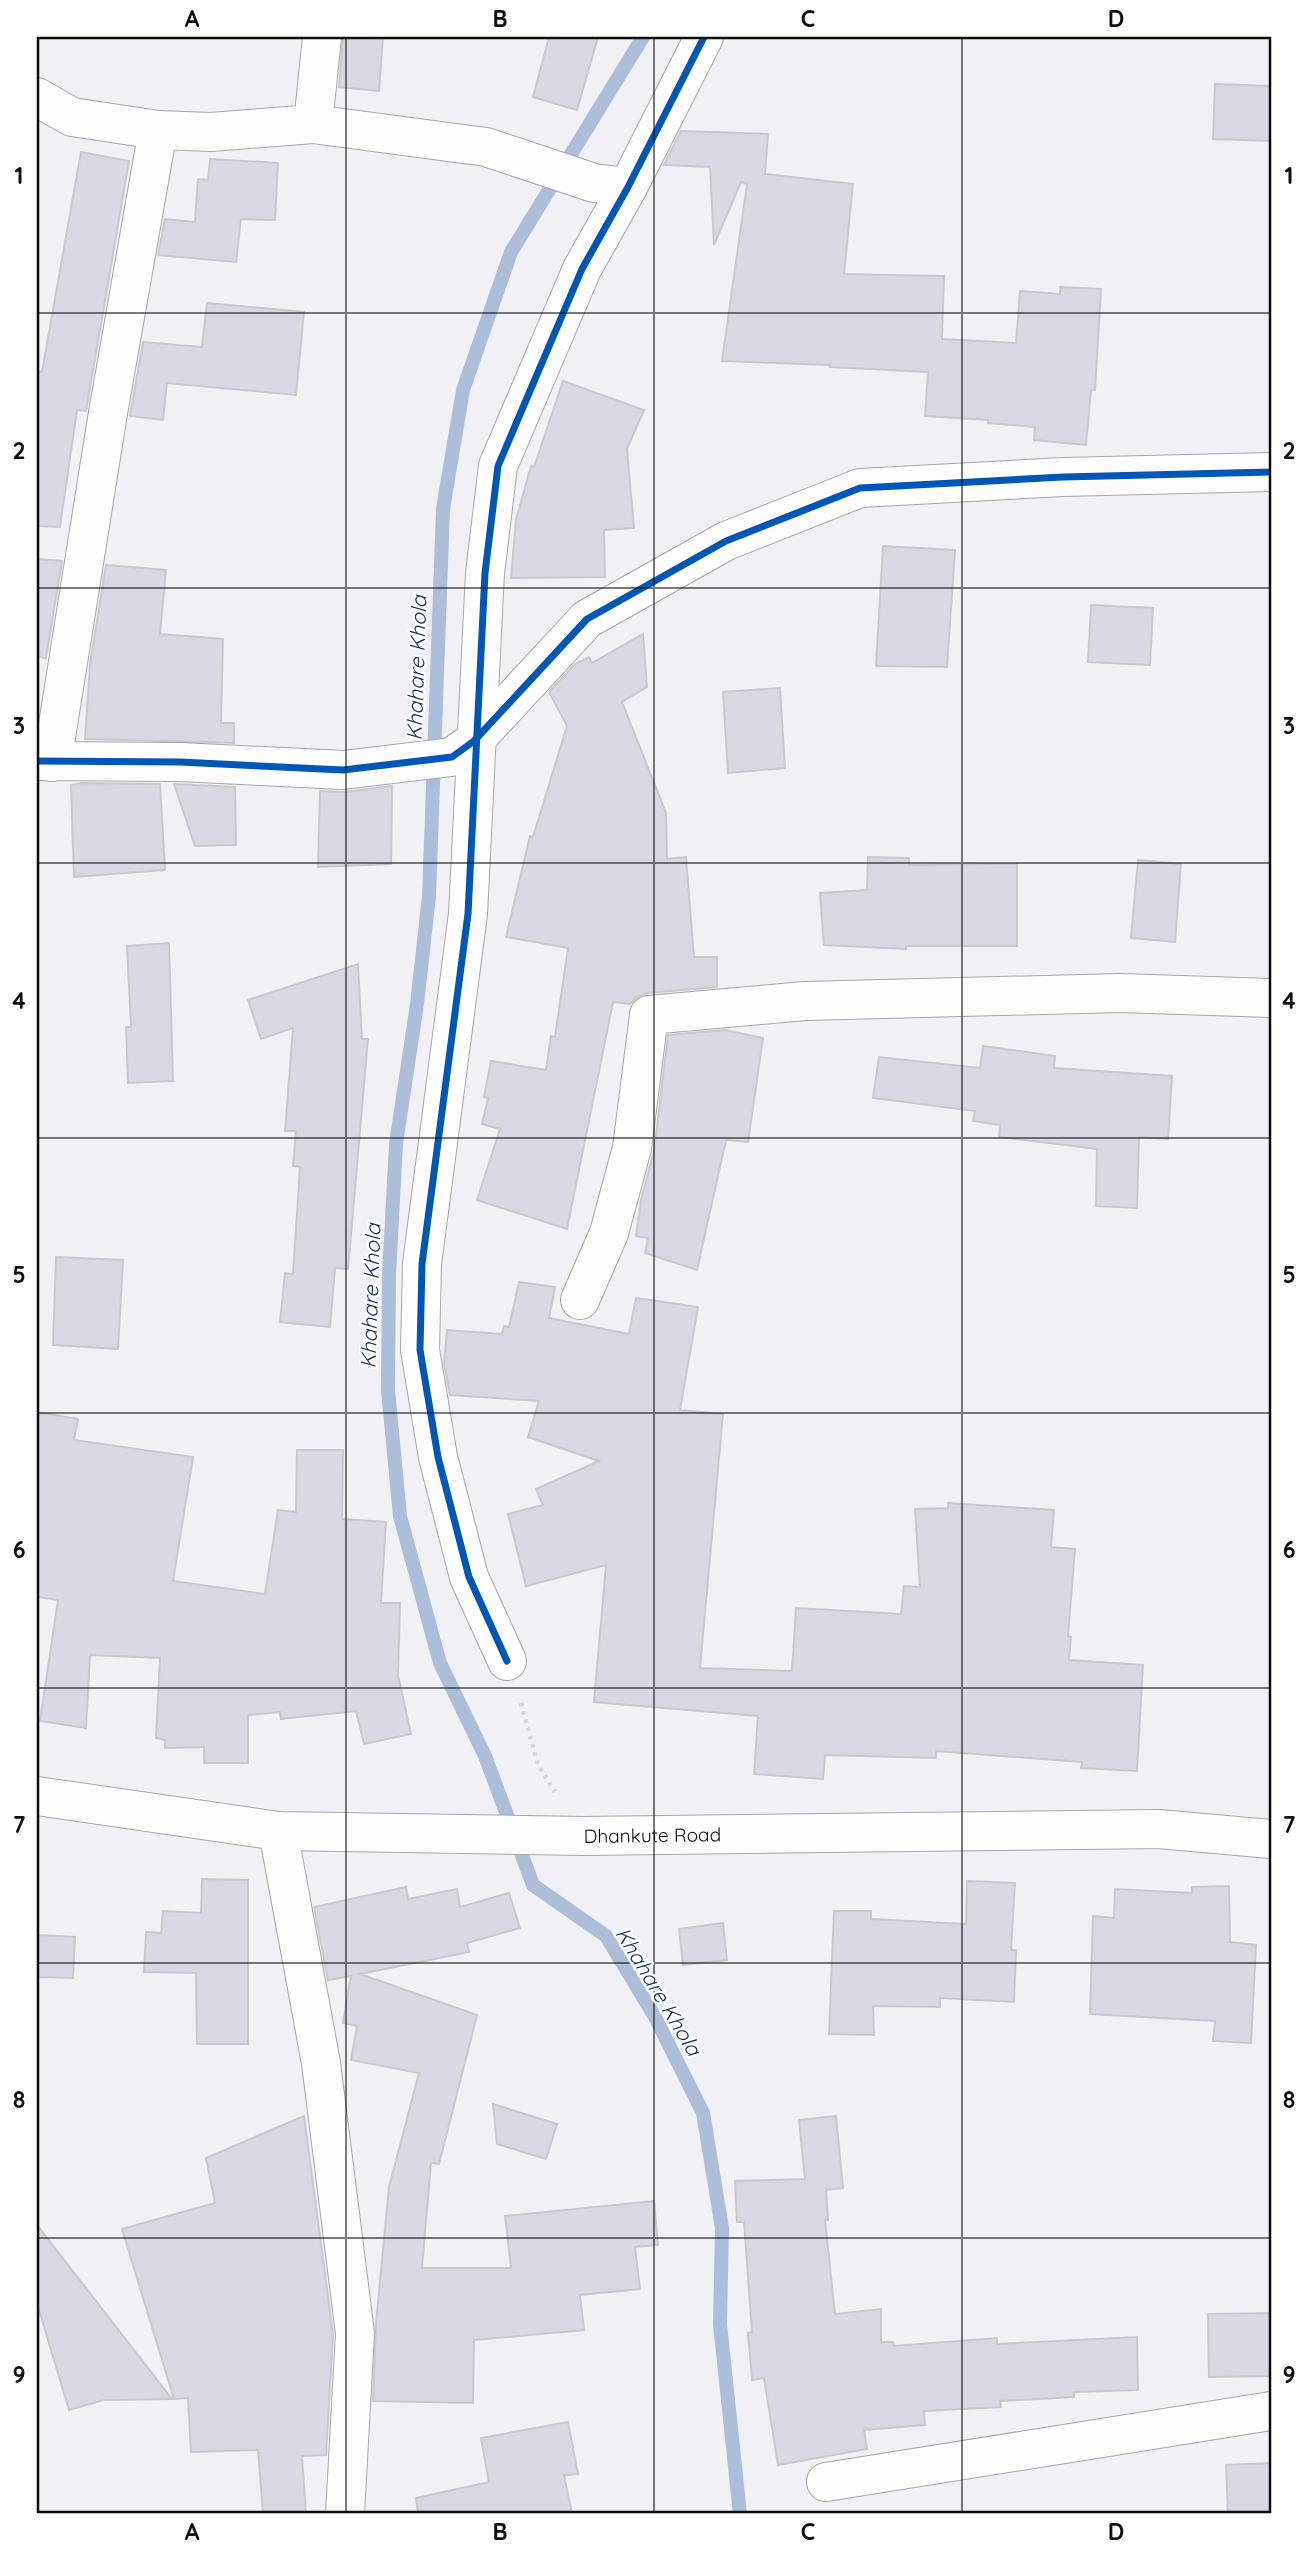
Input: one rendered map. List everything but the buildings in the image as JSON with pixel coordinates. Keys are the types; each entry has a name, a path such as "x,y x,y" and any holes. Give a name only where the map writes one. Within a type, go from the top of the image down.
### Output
{"street":[{"path":"313,124 322,37"},
{"path":"507,1661 469,1577 439,1457 419,1350 422,1264 468,914 463,749 498,466 582,269 611,185 704,37"},
{"path":"37,96 72,117 158,130 211,132 313,124 486,147 611,185"},
{"path":"158,130 44,762 180,762 343,770 410,761 463,749 587,619 726,541 860,488 1063,477 1271,472"},
{"path":"580,1300 609,1233 632,1148 649,1015 805,1001 1120,993 1271,998"},
{"name":"Dhankute Road","path":"37,1796 278,1831 570,1836 1159,1829 1271,1839"},
{"path":"278,1831 321,2063 355,2333 345,2514"},
{"path":"826,2482 1271,2411"}],"path":[{"path":"507,1661 538,1765 570,1836"}],"waterway":[{"name":"Khahare Khola","path":"643,37 511,252 463,390 443,509 429,896 417,1004 396,1144 389,1275 388,1390 400,1516 440,1663 485,1756 533,1885 606,1936 655,2017 703,2113 722,2228 720,2324 740,2514"}],"cycle path":[{"path":"507,1661 469,1577 438,1457 420,1350 422,1264 468,914 485,573 498,466 582,269 628,187 704,37"},
{"path":"37,761 180,762 343,770 452,757 474,741 587,619 726,541 860,488 1063,477 1271,472"}]}
